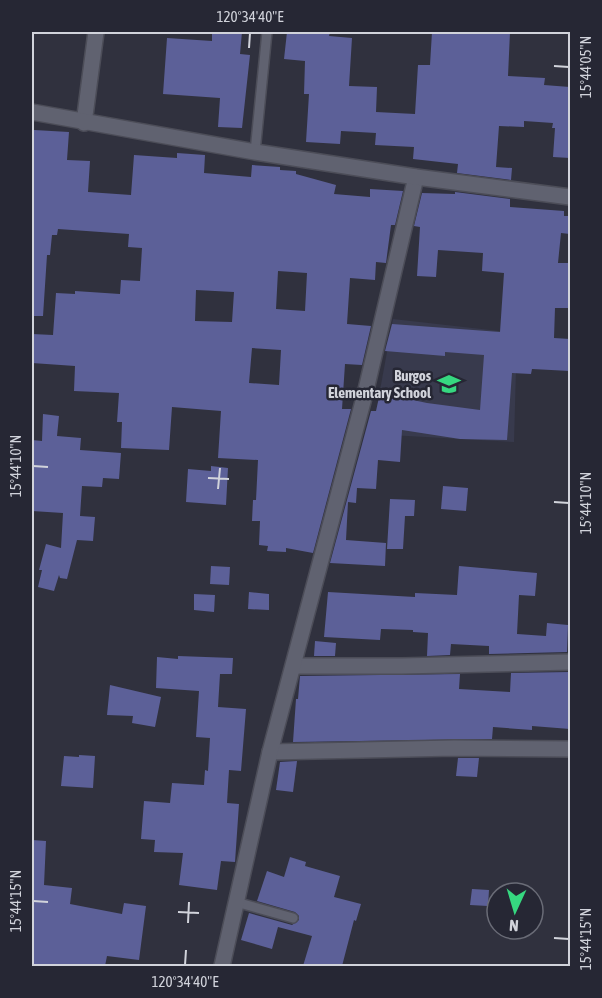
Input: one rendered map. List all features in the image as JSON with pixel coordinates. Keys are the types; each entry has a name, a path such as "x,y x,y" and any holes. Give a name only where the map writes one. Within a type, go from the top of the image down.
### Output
{"street":[{"path":"84,123 96,32"},
{"path":"32,112 255,152 416,177 570,196"},
{"path":"222,966 270,752 368,384 416,177"},
{"path":"294,666 570,662"},
{"path":"270,752 454,748 570,749"}],"lane":[{"path":"255,152 267,32"},
{"path":"236,902 293,918"}],"shaded area":[{"name":"Burgos Elementary School","path":"393,319 517,333 514,442 372,434"}],"building":[{"path":"212,32 242,32 240,54 250,55 242,128 218,127 220,98 163,94 167,38 212,41"},
{"path":"287,32 330,32 329,36 352,38 349,86 377,87 376,112 415,114 418,65 430,65 432,32 510,32 508,76 545,78 544,85 570,87 570,158 553,157 555,128 552,128 553,123 524,121 524,127 499,126 496,167 512,168 511,180 457,173 458,164 413,159 414,147 375,145 376,133 341,131 340,144 306,142 309,94 304,94 305,61 284,59"},
{"path":"34,130 69,132 67,160 90,161 88,192 131,195 134,155 177,158 177,153 205,155 204,173 251,177 252,165 280,167 280,170 296,171 296,174 336,185 334,194 370,197 370,189 403,191 395,225 391,225 386,263 376,262 375,280 350,278 347,324 371,326 362,365 345,364 342,409 351,409 313,553 286,548 286,552 267,551 268,546 259,545 260,521 252,521 253,500 256,500 258,460 218,458 221,411 172,407 169,450 121,448 122,422 117,422 119,393 74,391 75,366 32,363 32,334 53,335 56,293 75,294 75,291 120,294 121,280 140,281 142,248 128,247 129,234 58,229 57,235 52,235 50,255 47,255 43,316 32,316 34,159 32,159","holes":["278,271 307,273 305,311 276,309","196,290 234,292 232,322 195,321","252,348 281,350 279,385 249,383"]},
{"path":"455,192 510,199 510,207 564,211 564,216 570,216 570,234 561,233 558,263 570,263 570,308 555,308 554,338 570,339 570,371 532,369 531,374 512,373 507,440 460,439 402,430 400,462 378,460 376,489 357,488 356,503 348,502 346,540 386,543 385,566 330,563 371,411 376,411 380,393 427,403 480,410 484,355 445,352 445,356 385,351 392,324 500,332 504,273 482,271 483,253 438,250 436,277 417,276 420,227 414,226 422,193 455,194"},
{"path":"43,414 59,416 57,436 81,438 80,450 121,453 119,479 103,478 102,487 82,486 80,516 95,517 93,541 77,540 67,579 60,578 59,575 54,591 38,587 42,570 39,570 46,544 61,548 63,513 32,511 32,440 42,441"},
{"path":"211,466 228,468 226,505 186,502 188,469 211,471"},
{"path":"443,486 468,488 466,511 441,509"},
{"path":"390,499 415,500 414,516 405,516 403,549 387,549"},
{"path":"211,566 230,567 229,585 210,584"},
{"path":"459,566 537,573 535,596 519,595 517,634 546,636 547,623 568,625 567,652 489,654 489,646 451,644 450,655 427,656 428,633 413,632 413,630 381,629 380,640 324,637 328,592 415,597 415,593 457,595"},
{"path":"249,592 269,594 269,610 248,609"},
{"path":"194,594 215,595 214,612 194,610"},
{"path":"315,641 336,643 335,656 314,656"},
{"path":"178,656 233,658 232,674 220,674 218,707 246,709 241,771 229,770 227,803 239,804 235,862 221,861 217,890 179,885 183,853 154,852 155,840 141,839 144,801 170,803 172,783 204,785 205,770 208,771 210,738 196,737 199,691 156,688 157,657 178,659"},
{"path":"570,672 570,729 532,726 532,730 493,727 492,739 293,742 300,676 460,674 459,689 510,692 511,673"},
{"path":"110,685 161,697 155,727 132,723 133,716 107,715"},
{"path":"79,755 95,756 93,788 61,786 64,756 79,757"},
{"path":"458,758 479,758 477,777 456,776"},
{"path":"297,761 293,792 276,790 280,762"},
{"path":"32,840 46,841 44,885 72,888 70,904 122,914 124,903 146,906 139,960 107,956 105,966 32,966"},
{"path":"290,857 306,862 305,866 340,876 334,897 361,904 356,921 354,920 342,966 303,966 312,936 278,927 272,949 241,940 249,913 292,925 299,920 295,912 257,901 267,871 284,877"},
{"path":"472,889 485,890 485,906 470,905"}],"place":[{"name":"Burgos Elementary School","path":"449,384"}]}
